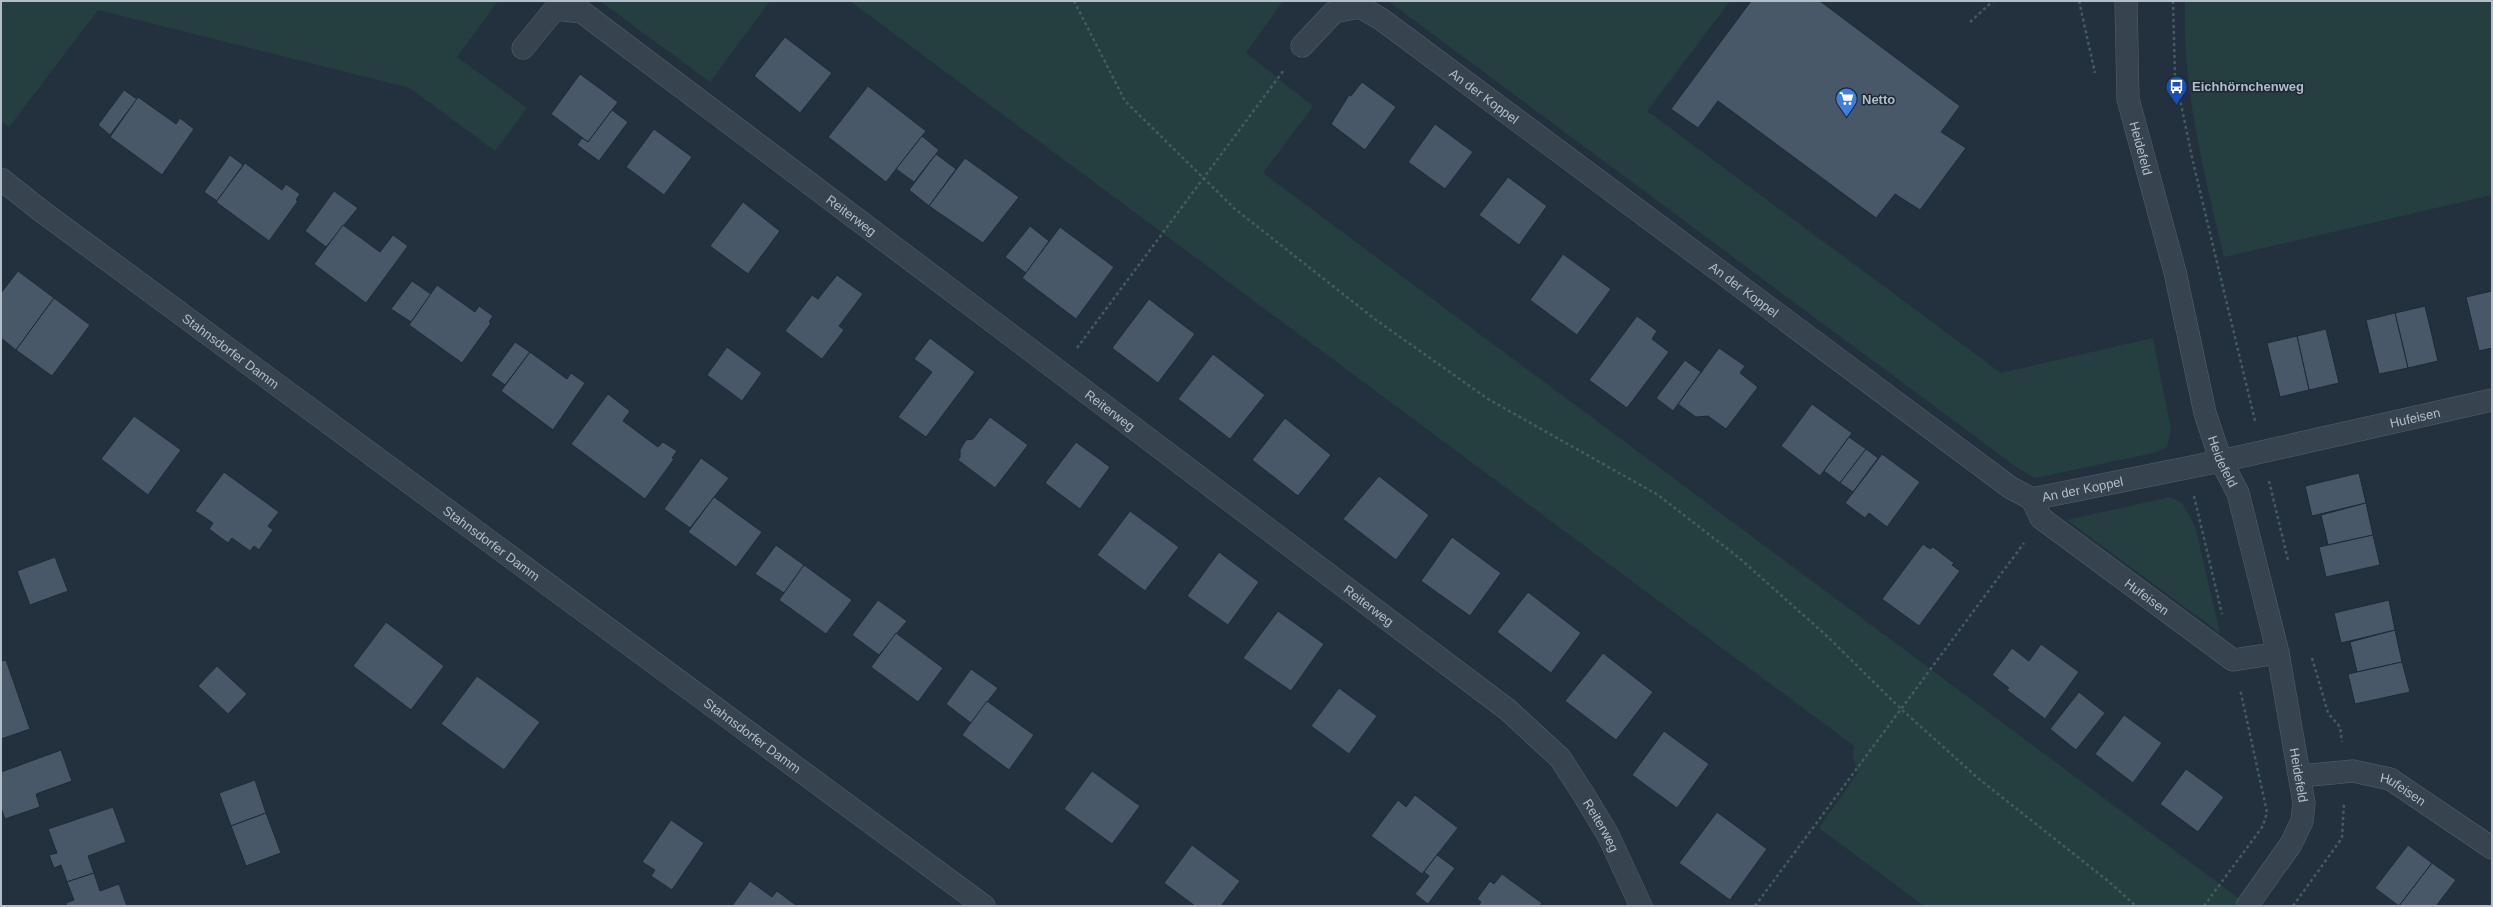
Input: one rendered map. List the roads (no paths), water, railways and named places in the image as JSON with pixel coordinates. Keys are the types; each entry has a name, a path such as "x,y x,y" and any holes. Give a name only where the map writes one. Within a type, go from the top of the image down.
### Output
{"street":[{"name":"Heidefeld","path":"2126,1 2128,99 2175,272 2205,412 2221,461 2238,493 2278,653 2304,802 2302,821 2291,844 2247,906"},
{"name":"An der Koppel","path":"1302,46 1334,12 1360,7 1381,20 2011,488 2032,499 2221,461"},
{"name":"Reiterweg","path":"524,48 555,9 582,12 1508,710 1560,758 1608,835 1641,906"},
{"name":"Stahnsdorfer Damm","path":"1,179 52,219 984,906"},
{"name":"Hufeisen","path":"2221,461 2492,400"},
{"name":"Hufeisen","path":"2032,499 2042,518 2233,660 2278,653"},
{"name":"Hufeisen","path":"2300,776 2353,771 2390,780 2492,848"}],"place":[{"name":"Eichhörnchenweg","path":"2177,106"},
{"name":"Netto","path":"1846,118"}]}
